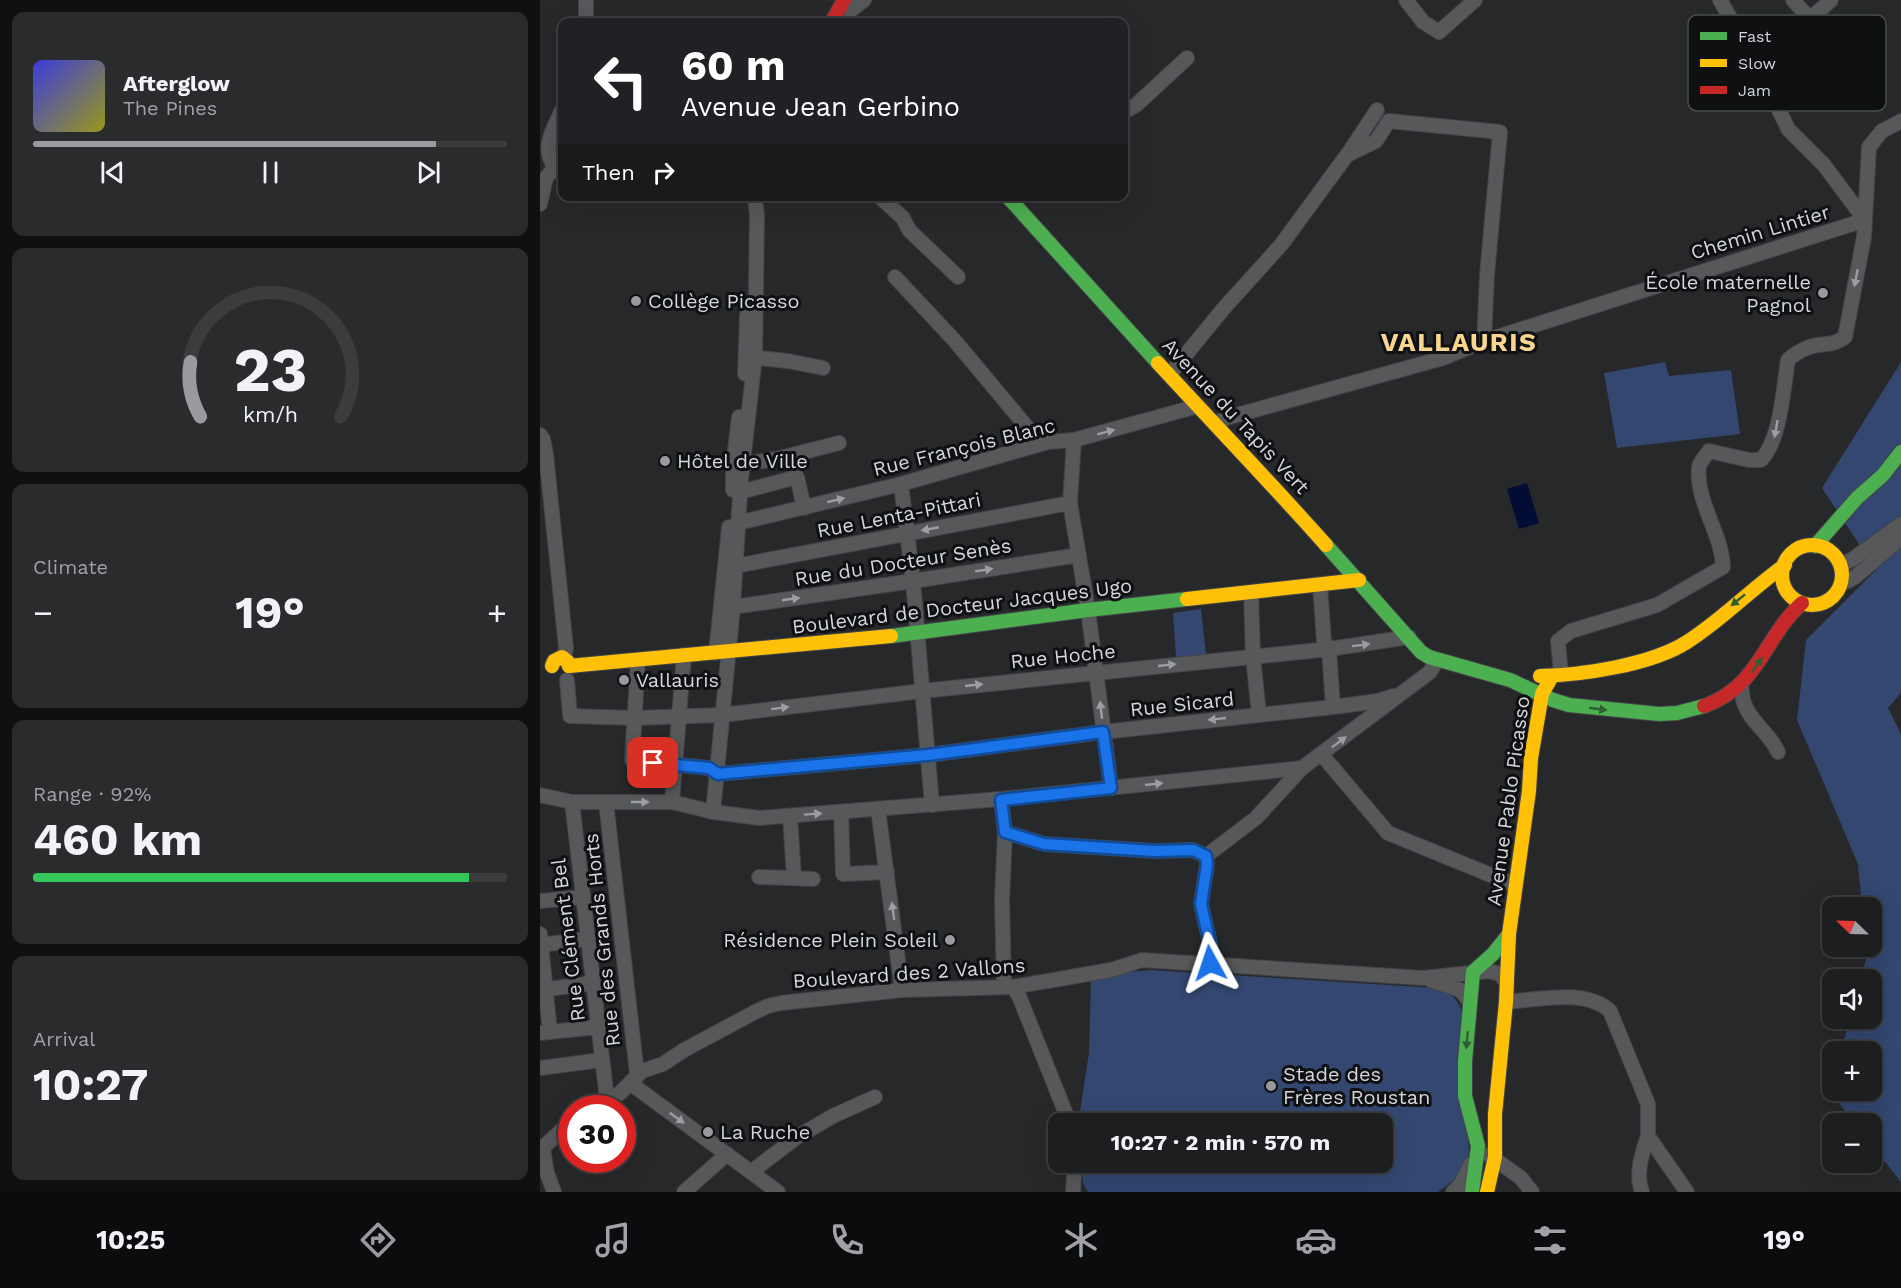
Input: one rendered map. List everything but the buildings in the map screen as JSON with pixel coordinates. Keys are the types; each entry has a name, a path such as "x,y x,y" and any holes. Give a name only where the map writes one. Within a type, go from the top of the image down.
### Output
{"main road":[{"name":"Avenue du Tapis Vert","path":"1012,201 1359,580 1422,652 1437,660"},
{"path":"1815,546 1857,498 1883,475 1901,452"},
{"path":"1838,561 1826,549 1815,546 1800,548 1788,558 1785,565 1783,580 1785,588 1795,600 1802,603 1819,604 1834,596 1842,581 1838,561 1840,533 1845,523 1901,470"},
{"path":"1437,660 1480,663 1521,673 1556,676 1648,659 1671,651 1687,642 1766,577 1785,565"},
{"name":"Boulevard de Docteur Jacques Ugo","path":"559,667 918,634 1088,610 1359,580"},
{"path":"1437,660 1522,684 1560,703 1627,713 1664,715 1697,710 1718,700 1741,684 1762,659 1787,617 1802,603"},
{"name":"Avenue Pablo Picasso","path":"1475,1191 1492,1156 1506,1002 1509,934 1529,791 1531,758 1542,694 1556,676"},
{"path":"1475,1191 1478,1146 1465,1096 1465,1061 1473,972 1491,958 1509,934"}],"street":[{"path":"586,0 586,18"},
{"path":"845,13 864,0"},
{"path":"1406,0 1423,22 1439,32 1475,0"},
{"path":"1720,0 1729,15"},
{"path":"1793,0 1806,15"},
{"path":"1814,15 1831,0"},
{"path":"1128,110 1187,58"},
{"path":"1170,374 1224,308 1281,245 1377,110"},
{"path":"1779,111 1788,129 1824,165 1865,220"},
{"path":"558,119 548,140 548,153 550,161 558,165"},
{"path":"1347,155 1376,141 1389,121 1500,132 1487,275 1484,341"},
{"path":"1556,676 1558,641 1571,631 1657,605 1724,567 1723,554 1700,487 1699,464 1709,451 1749,460 1761,460 1774,440 1788,360 1798,351 1807,350 1814,345 1834,344 1845,337 1864,237 1869,147 1882,131 1901,121"},
{"path":"540,204 546,178 558,166"},
{"path":"713,812 722,715 722,652 729,602 738,465 750,357 757,216 755,201"},
{"path":"884,201 903,218 909,230 958,277"},
{"name":"Chemin Lintier","path":"1215,424 1226,418 1443,358 1484,341 1865,220"},
{"path":"895,277 955,341 1041,444"},
{"path":"750,357 823,368"},
{"name":"Rue François Blanc","path":"736,515 804,508 901,484 1041,444 1074,440 1198,406"},
{"path":"540,435 546,454 566,648 559,667"},
{"path":"1074,440 1070,503 1088,610 1111,788"},
{"path":"738,465 777,459 839,443"},
{"path":"738,489 797,477 804,508"},
{"path":"901,484 913,581 932,805"},
{"name":"Rue Lenta-Pittari","path":"731,570 907,533 1070,503"},
{"path":"1838,561 1852,559 1901,524"},
{"path":"1842,581 1855,576 1901,538"},
{"name":"Rue du Docteur Senès","path":"729,602 913,581 1079,555"},
{"path":"1320,585 1324,642 1329,649 1333,707"},
{"path":"1251,593 1253,656 1259,715"},
{"name":"Rue Hoche","path":"559,667 570,716 634,718 722,715 1096,672 1329,649 1409,637"},
{"path":"672,802 684,655"},
{"path":"1206,856 1256,818 1302,768 1430,672 1437,660"},
{"path":"638,661 632,760 709,768 718,774"},
{"path":"1741,684 1744,702 1749,713 1773,741 1778,752"},
{"name":"Rue Sicard","path":"718,774 928,755 1103,732 1333,707 1378,701 1399,694"},
{"path":"1718,700 1733,704 1749,713"},
{"path":"1322,755 1388,834 1515,885"},
{"path":"540,795 572,802 672,802 713,812 760,819 1001,800 1302,768"},
{"path":"1001,800 1005,832 1002,900 1009,987 1065,1113"},
{"name":"Rue Clément Bel","path":"572,802 605,1095"},
{"name":"Rue des Grands Horts","path":"606,802 633,1079"},
{"path":"878,810 902,990"},
{"path":"841,812 843,874 887,872"},
{"path":"790,816 794,878"},
{"path":"1005,832 1044,844 1155,851 1193,850 1206,856"},
{"path":"1206,856 1207,865 1201,904 1210,943 1210,963"},
{"path":"759,877 813,879"},
{"path":"540,901 582,897"},
{"path":"587,939 540,941 545,1033 598,1027"},
{"name":"Boulevard des 2 Vallons","path":"616,1095 633,1079 684,1050 768,1006 782,1003 902,990 1009,987 1111,970 1142,960 1423,978"},
{"path":"1423,978 1489,971 1500,974 1507,983"},
{"path":"1423,978 1460,990 1470,1002"},
{"path":"543,989 593,983"},
{"path":"1506,1002 1582,998 1592,999 1610,1011 1648,1104 1648,1136 1641,1155 1639,1183 1642,1192"},
{"path":"540,1068 603,1066"},
{"path":"633,1079 778,1192"},
{"path":"751,1172 797,1137 833,1116 875,1097"},
{"path":"1470,1114 1486,1117 1496,1114"},
{"path":"554,1192 541,1149 558,1134"},
{"path":"1648,1136 1687,1192"},
{"path":"1453,1192 1469,1170 1478,1146 1521,1178 1532,1192"},
{"path":"684,1192 727,1154"},
{"path":"1073,1192 1074,1173"}],"shaded area":[{"path":"1665,362 1669,376 1731,370 1740,434 1617,448 1604,373"},
{"path":"1901,362 1901,693 1888,708 1901,734 1901,1182 1882,1158 1882,1113 1847,1113 1837,1101 1882,1101 1882,1041 1844,1041 1847,1029 1882,1029 1882,969 1864,969 1866,957 1882,957 1882,897 1861,897 1858,864 1797,720 1806,640 1876,570 1822,488"},
{"path":"1527,483 1539,523 1519,529 1507,489"},
{"path":"1201,609 1206,655 1176,658 1173,613"},
{"name":"Stade des Frères Roustan","path":"1152,970 1435,988 1450,994 1459,1004 1463,1015 1469,1157 1459,1176 1438,1192 1088,1192 1083,1183 1082,1173 1393,1173 1393,1113 1080,1113 1089,1053 1091,981 1127,972"}],"traffic: fast":[{"path":"1012,201 1158,363"},
{"path":"1815,546 1857,498 1883,475 1901,452"},
{"path":"1326,545 1421,652 1429,657 1510,680 1569,705 1659,714 1677,713 1704,706"},
{"path":"891,636 1187,599"},
{"path":"1472,1192 1478,1146 1465,1096 1465,1061 1473,972 1493,954 1509,934"}],"traffic: slow":[{"path":"1158,363 1326,545"},
{"path":"1812,545 1833,554 1842,575 1833,596 1812,605 1791,596 1782,575 1791,554 1812,545"},
{"path":"1540,676 1576,674 1616,667 1636,663 1672,650 1712,624 1785,565"},
{"path":"1187,599 1359,580"},
{"path":"569,666 891,636"},
{"path":"552,666 554,661 562,657 569,666"},
{"path":"1487,1192 1495,1157 1495,1114 1506,1002 1509,934 1529,791 1531,758 1542,694 1552,676"}],"traffic: jam":[{"path":"834,18 844,0"},
{"path":"1704,706 1723,697 1750,674 1789,616 1802,603"}],"place":[{"name":"École maternelle Pagnol","path":"1823,293"},
{"name":"Collège Picasso","path":"636,301"},
{"name":"Hôtel de Ville","path":"665,461"},
{"name":"Vallauris","path":"624,680"},
{"name":"Résidence Plein Soleil","path":"950,940"},
{"name":"Stade des Frères Roustan","path":"1271,1086"},
{"name":"La Ruche","path":"708,1132"}],"district":[{"name":"VALLAURIS","path":"1459,342"}],"route":[{"path":"653,763 709,768 718,774 928,755 1103,732 1111,788 1001,800 1005,832 1044,844 1155,851 1193,850 1206,856 1207,865 1201,904 1210,943 1210,963"}]}
